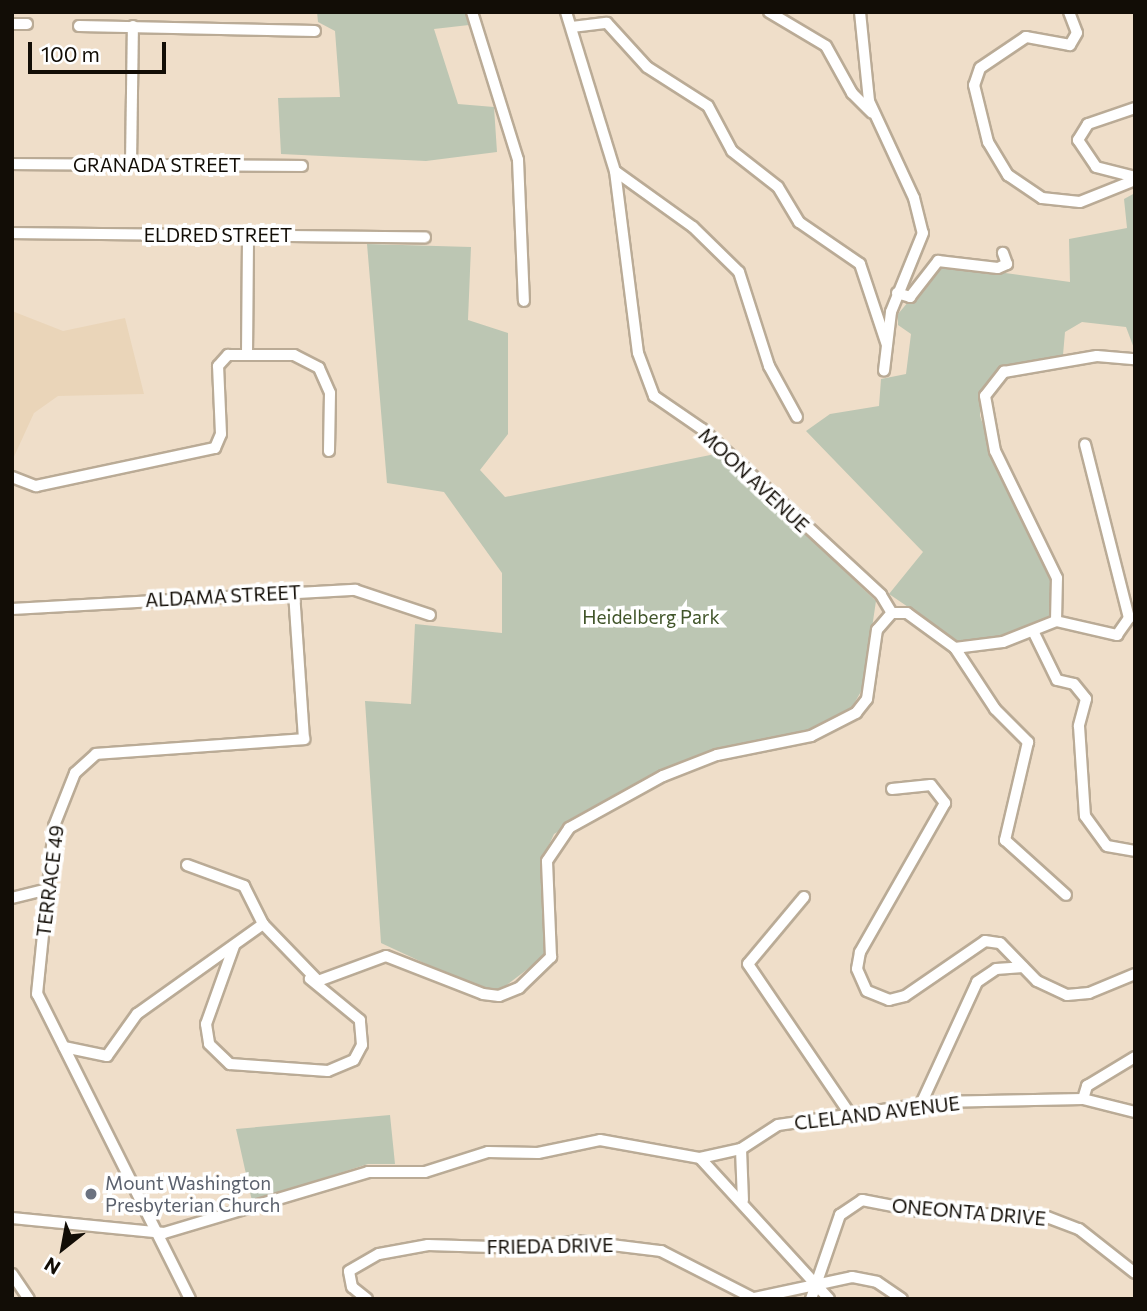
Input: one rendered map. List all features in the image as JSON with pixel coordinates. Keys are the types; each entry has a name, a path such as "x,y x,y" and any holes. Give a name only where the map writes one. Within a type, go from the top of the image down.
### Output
{"street":[{"path":"472,12 518,160 524,301"},
{"name":"MOON AVENUE","path":"566,12 615,172 638,353 654,396 702,429 881,595 892,613"},
{"path":"769,12 826,46 852,93 872,113"},
{"path":"860,12 872,113 923,223 922,244 897,293 884,371"},
{"path":"1069,12 1077,33 1070,45 1026,37 980,68 974,85 988,142 1018,185 1055,202 1093,199 1135,179"},
{"path":"572,27 607,23 648,67 700,99 732,151 778,187 799,222 846,248 860,264 887,345"},
{"path":"12,24 27,24"},
{"path":"79,26 315,31"},
{"path":"131,164 133,26"},
{"path":"1135,108 1088,124 1078,140 1096,167 1135,179"},
{"name":"GRANADA STREET","path":"12,164 302,166"},
{"path":"615,172 703,235 740,272 769,366 797,416"},
{"name":"ELDRED STREET","path":"12,233 425,237"},
{"path":"247,355 248,236"},
{"path":"897,293 910,297 938,261 998,268 1007,264 1003,253"},
{"path":"12,477 36,486 201,456 215,448 221,435 220,361 247,355 294,355 319,368 330,393 329,451"},
{"path":"1056,621 1057,578 995,451 985,396 1004,372 1097,356 1135,359"},
{"path":"955,648 1034,633 1056,621 1117,635 1129,618 1085,444"},
{"name":"ALDAMA STREET","path":"12,609 294,591 355,590 430,615"},
{"name":"TERRACE 49","path":"190,1299 37,994 54,826 87,759 104,752 304,739 294,591"},
{"path":"303,972 325,981 369,958 386,956 483,993 499,996 519,988 551,957 547,862 563,834 663,776 718,755 811,736 856,713 867,699 877,629 892,613 907,613 955,648 995,709 1028,743 1005,840 1066,895"},
{"path":"1034,633 1058,680 1074,684 1086,699 1079,726 1085,816 1107,846 1135,850"},
{"path":"891,789 931,785 946,803 860,953 862,985 873,996 898,999 985,941 1006,947 1023,967 1066,995 1089,993 1135,974"},
{"path":"187,865 244,886 263,923 303,972 360,1020 362,1045 354,1060 328,1071 230,1064 209,1044 206,1024 234,945"},
{"path":"12,898 48,889"},
{"path":"804,897 748,964 852,1117"},
{"path":"64,1047 107,1056 137,1014 263,923"},
{"path":"921,1104 977,982 996,969 1023,967"},
{"path":"1083,1099 1087,1086 1135,1057"},
{"name":"CLELAND AVENUE","path":"12,1218 156,1232 368,1172 425,1172 488,1152 538,1153 600,1140 700,1158 741,1149 778,1125 852,1117 921,1104 1083,1099 1135,1112"},
{"path":"741,1149 743,1200"},
{"path":"700,1158 743,1200 829,1299"},
{"name":"ONEONTA DRIVE","path":"811,1299 843,1209 862,1200 919,1211 1047,1217 1079,1229 1135,1273"},
{"name":"FRIEDA DRIVE","path":"367,1299 349,1279 362,1261 428,1245 597,1241 661,1251 751,1298"},
{"path":"12,1274 29,1299"},
{"path":"751,1298 816,1284 864,1278 902,1299"}],"shaded area":[{"path":"12,311 63,331 125,318 144,394 58,396 34,413 12,461"}],"green space":[{"path":"317,12 467,12 469,25 434,29 458,104 494,107 497,152 426,161 281,154 278,98 340,97 335,31 318,22"},
{"path":"1135,193 1135,351 1126,327 1082,322 1065,332 1063,355 996,372 980,394 980,416 1003,482 1057,591 1051,619 992,640 961,643 889,594 923,552 806,431 830,414 879,406 881,379 906,374 911,334 898,325 898,314 930,276 947,265 1070,282 1069,239 1127,228 1124,199"},
{"name":"Heidelberg Park","path":"367,244 471,247 468,320 508,333 508,434 480,470 505,497 720,453 876,601 863,688 851,709 808,731 717,749 659,772 554,834 542,860 546,955 499,991 482,990 381,943 365,701 411,704 415,624 502,633 502,573 444,492 387,483"},
{"path":"390,1115 395,1164 368,1164 252,1201 236,1129"}],"place":[{"name":"Mount Washington Presbyterian Church","path":"91,1194"}]}
